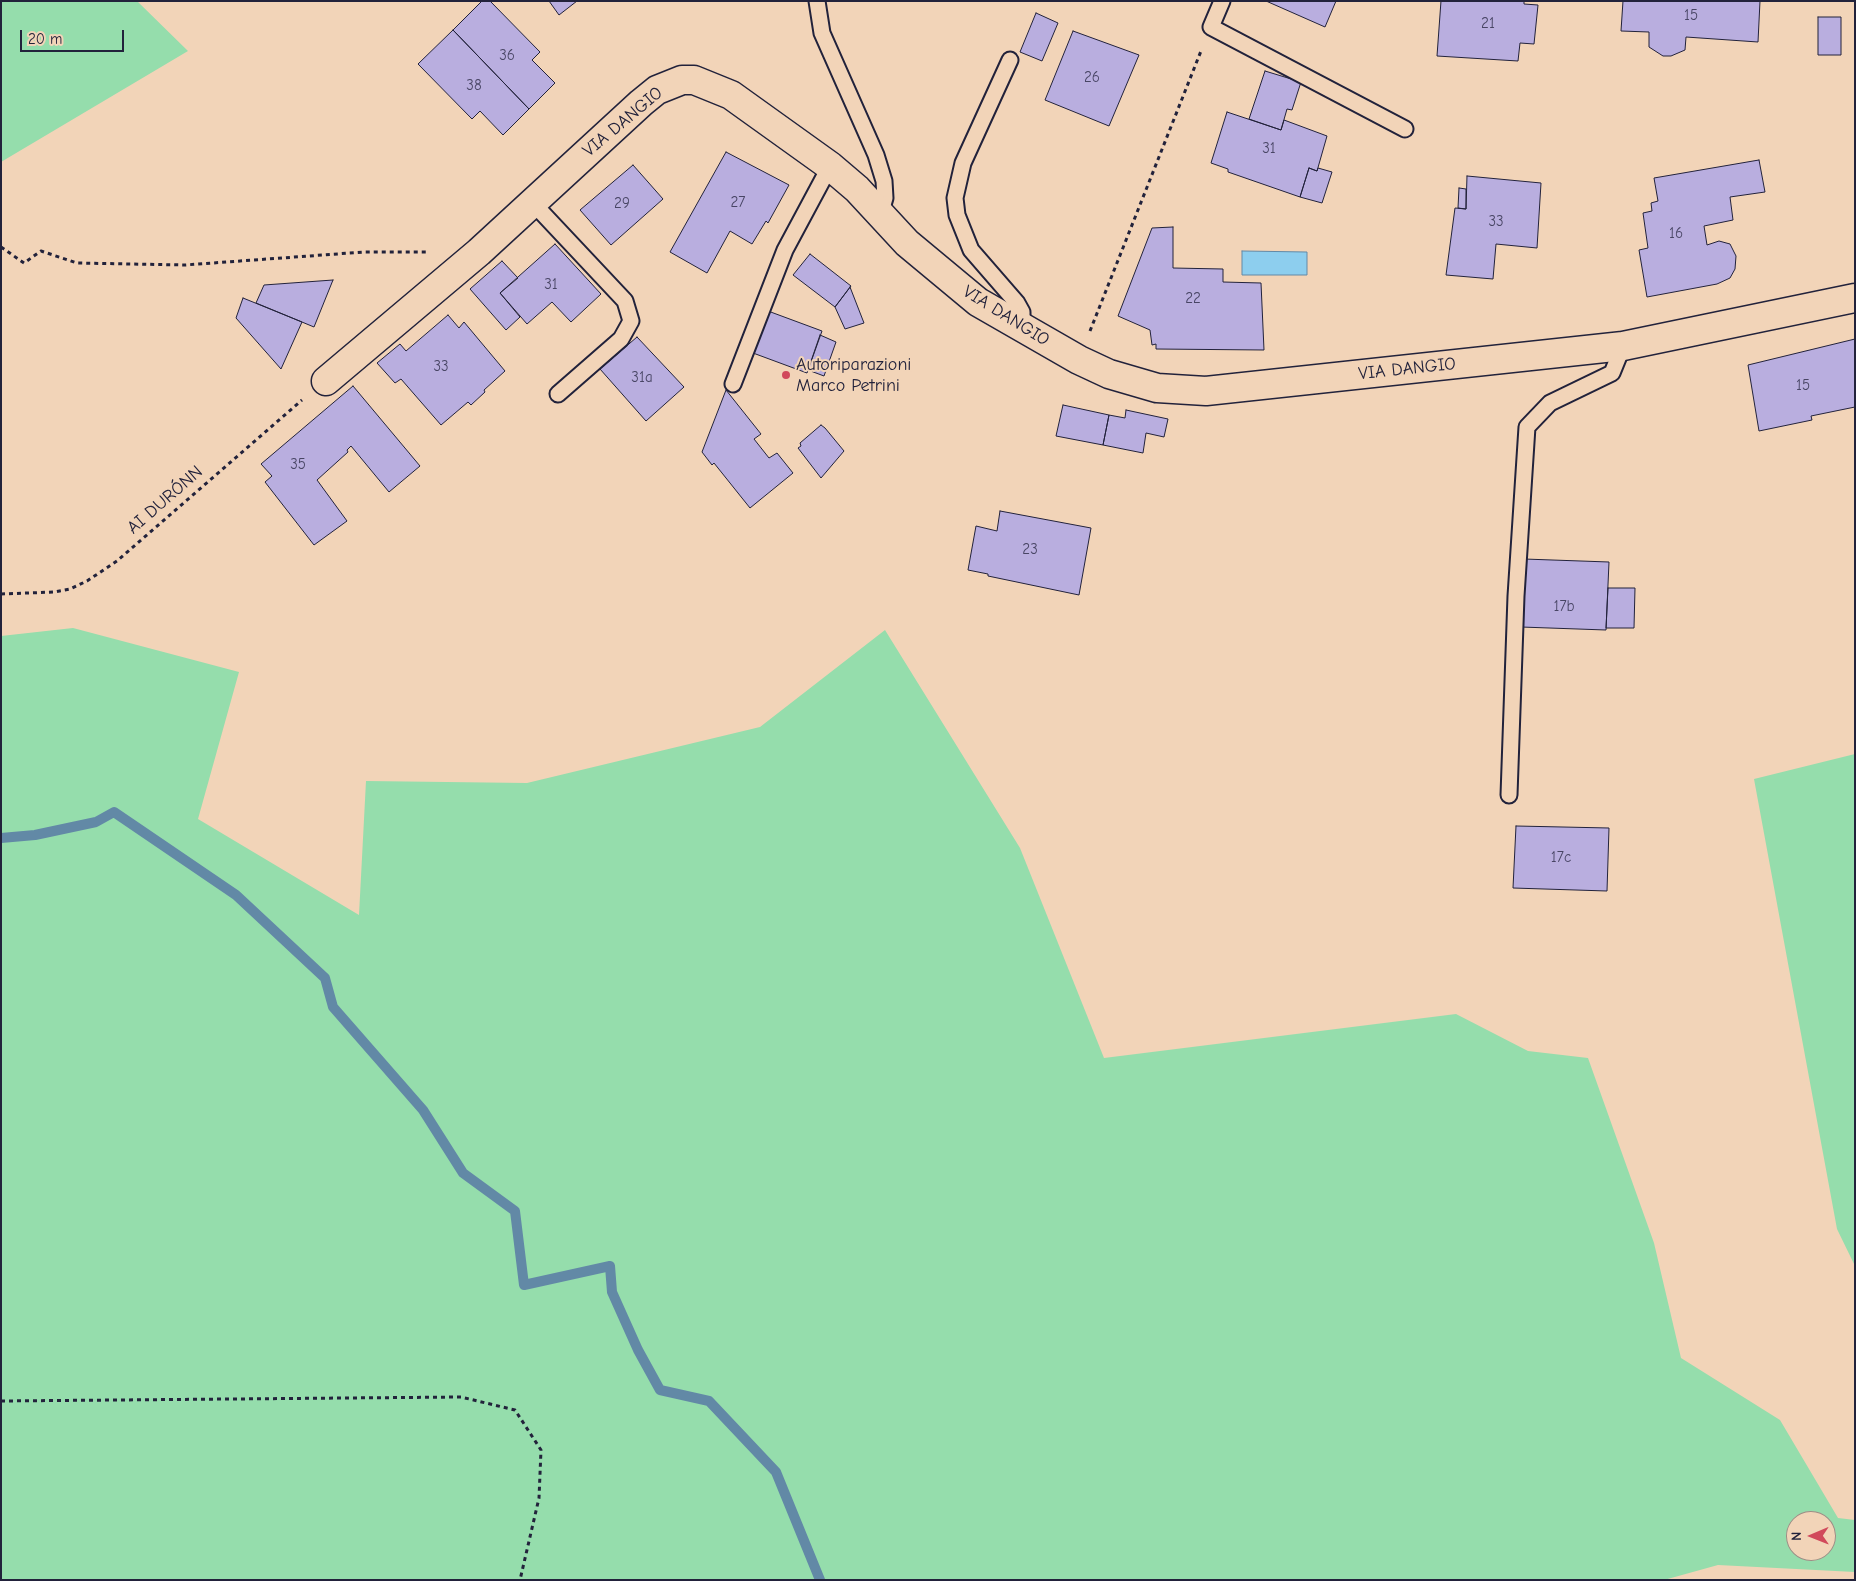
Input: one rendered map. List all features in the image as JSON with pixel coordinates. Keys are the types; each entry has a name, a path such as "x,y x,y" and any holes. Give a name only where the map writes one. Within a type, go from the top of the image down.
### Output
{"street":[{"name":"VIA DANGIO","path":"326,381 479,252 657,90 682,80 694,80 731,96 830,166 857,189 908,244 944,276 978,302 1079,360 1139,384 1177,391 1206,391 1623,346 1855,298"}],"lane":[{"path":"817,1 822,33 876,155 884,181 885,198 880,215"},
{"path":"1222,1 1211,27 1405,129"},
{"path":"1010,60 963,162 955,198 957,215 971,250 1017,304 1022,312 1022,328"},
{"path":"733,384 785,250 830,166"},
{"path":"532,202 624,302 631,321 621,338 558,394"},
{"path":"1509,795 1516,596 1527,427 1550,403 1612,374 1623,346"}],"path":[{"path":"1079,360 1211,27"},
{"path":"1,247 24,262 41,251 77,263 106,264 185,264 364,252 431,252"},
{"name":"AI DURÓNN","path":"1,594 54,592 70,589 117,561 326,381"},
{"path":"1,1401 461,1397 515,1410 541,1450 539,1498 520,1580"}],"green space":[{"path":"1,1 137,1 188,51 1,162"},
{"path":"73,628 239,672 198,819 359,915 366,781 527,783 760,727 885,630 1020,848 1104,1058 1456,1014 1528,1051 1588,1058 1654,1243 1681,1358 1780,1420 1834,1511 1786,1511 1786,1561 1836,1561 1836,1515 1838,1518 1855,1520 1855,1572 1718,1565 1664,1580 1,1580 1,636"},
{"path":"1855,754 1855,1266 1837,1229 1754,779"}],"water":[{"path":"1242,251 1307,252 1307,275 1242,275"}],"building":[{"path":"482,1 490,1 540,52 532,60 555,83 529,109 453,30"},
{"path":"549,1 577,1 559,15"},
{"path":"1266,1 1336,1 1325,27"},
{"path":"1441,1 1524,1 1524,4 1538,5 1534,44 1520,43 1518,61 1437,56"},
{"path":"1623,1 1760,1 1758,42 1686,37 1685,50 1671,56 1663,56 1649,47 1649,32 1621,31"},
{"path":"1036,13 1058,23 1042,61 1020,52"},
{"path":"1818,17 1841,17 1841,55 1818,55"},
{"path":"453,30 529,109 503,135 480,111 472,119 418,64"},
{"path":"1073,31 1139,55 1109,126 1045,100"},
{"path":"1265,71 1301,82 1292,110 1287,109 1281,130 1249,119"},
{"path":"1227,112 1281,130 1284,120 1327,136 1317,171 1309,168 1300,197 1228,172 1228,169 1211,163"},
{"path":"726,152 789,185 768,223 766,221 752,244 730,231 707,273 670,252"},
{"path":"1759,160 1765,192 1730,197 1733,220 1704,226 1707,245 1719,241 1730,244 1736,256 1735,269 1730,278 1717,284 1647,297 1639,250 1648,248 1643,213 1652,211 1651,203 1658,201 1654,178"},
{"path":"633,165 663,199 611,245 580,210"},
{"path":"1309,168 1317,171 1318,168 1332,172 1322,203 1300,197"},
{"path":"1467,176 1541,183 1537,248 1496,244 1493,279 1446,275 1455,208 1466,209"},
{"path":"1459,188 1466,189 1466,209 1458,208"},
{"path":"1173,227 1173,268 1223,269 1223,282 1261,283 1264,350 1156,349 1156,344 1152,345 1150,330 1118,316 1152,228"},
{"path":"555,244 601,294 571,322 552,302 527,324 500,293"},
{"path":"810,254 851,286 835,307 793,275"},
{"path":"502,261 518,278 500,293 520,317 506,330 470,289"},
{"path":"333,280 314,327 256,303 264,285"},
{"path":"850,287 864,323 845,329 835,307"},
{"path":"243,298 302,322 281,369 236,318"},
{"path":"768,311 822,331 807,373 753,353"},
{"path":"448,315 459,328 464,322 505,371 471,405 468,402 441,425 401,379 395,383 377,363 400,344 406,351"},
{"path":"820,335 836,342 824,376 808,370"},
{"path":"637,337 684,387 646,421 600,369"},
{"path":"1855,339 1855,407 1811,416 1812,420 1759,431 1748,365"},
{"path":"353,386 420,466 389,492 351,446 347,450 348,452 317,480 347,521 314,545 265,482 272,476 261,464"},
{"path":"726,390 761,434 754,439 769,458 777,453 793,473 750,508 714,463 712,465 702,452"},
{"path":"1063,405 1109,415 1103,445 1056,436"},
{"path":"1126,410 1168,419 1164,437 1146,433 1143,453 1103,445 1109,415 1125,418"},
{"path":"821,425 844,451 821,478 798,448 801,446 800,443"},
{"path":"1000,511 1091,528 1079,595 968,570 976,526 997,531"},
{"path":"1524,559 1609,562 1606,630 1521,627"},
{"path":"1608,588 1635,588 1634,628 1606,628"},
{"path":"1516,826 1609,828 1607,891 1513,888"}],"waterway":[{"path":"1,838 35,835 96,822 114,812 236,895 325,978 333,1007 423,1110 463,1173 515,1211 524,1285 610,1266 612,1292 638,1350 660,1390 709,1401 776,1472 820,1580"}],"place":[{"name":"Autoriparazioni Marco Petrini","path":"786,375"}]}
